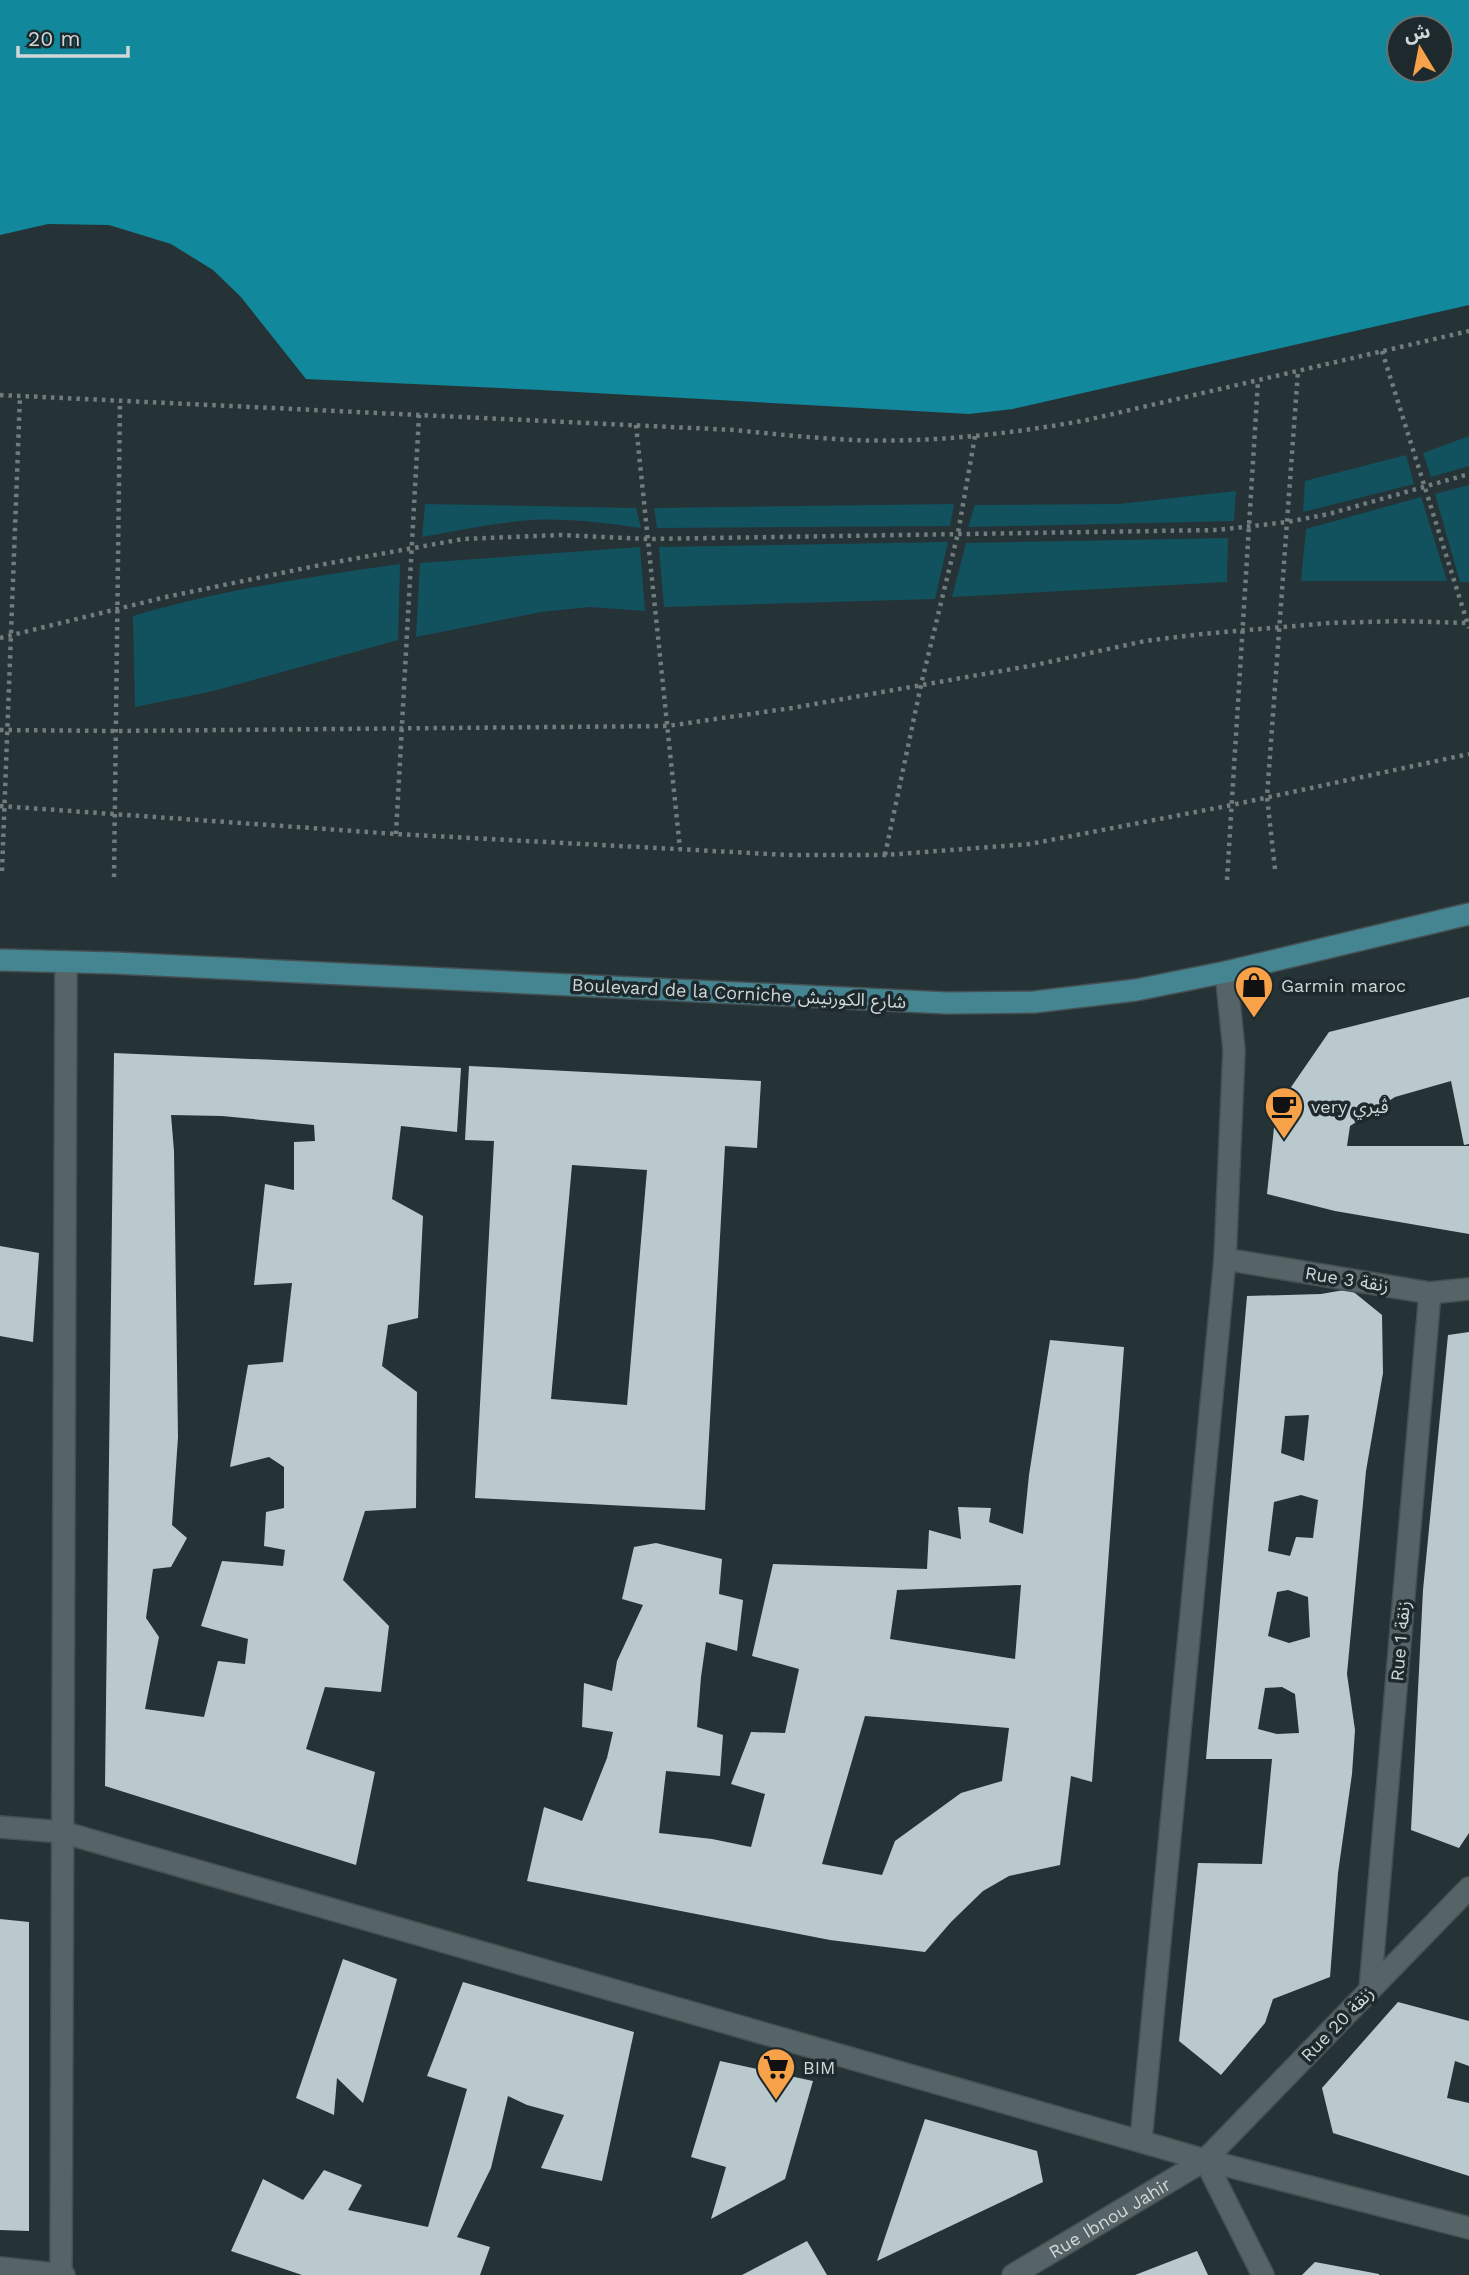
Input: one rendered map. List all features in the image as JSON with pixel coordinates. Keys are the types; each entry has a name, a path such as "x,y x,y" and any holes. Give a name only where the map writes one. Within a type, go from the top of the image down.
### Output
{"main road":[{"name":"Boulevard de la Corniche شارع الكورنيش","path":"0,960 115,963 961,1003 1034,1002 1093,997 1226,972 1469,914"}],"street":[{"path":"0,2268 62,2275 66,962"},
{"path":"1141,2140 1225,1259 1234,1050 1226,972"},
{"name":"Rue 3 زنقة","path":"1225,1259 1430,1293 1469,1289"},
{"name":"Rue 1 زنقة","path":"1370,1990 1430,1293"},
{"path":"0,1827 62,1832 1205,2160 1469,2228"},
{"name":"Rue 20 زنقة","path":"1205,2160 1469,1888"},
{"path":"1205,2160 1263,2275"},
{"name":"Rue Ibnou Jahir","path":"1013,2275 1205,2160"}],"path":[{"path":"0,395 734,430 854,440 975,436 1087,420 1469,331"},
{"path":"3,730 667,726 792,708 1145,641 1279,626 1401,621 1468,625 1382,351"},
{"path":"1275,869 1267,797 1298,371"},
{"path":"1227,880 1258,381"},
{"path":"2,871 3,730 10,637 20,396"},
{"path":"114,877 120,401"},
{"path":"396,834 419,415"},
{"path":"636,425 680,849"},
{"path":"885,855 921,685 958,533 975,436"},
{"path":"0,638 246,581 463,540 511,536 648,539 1185,531 1249,527 1287,522 1370,504 1469,474"},
{"path":"2,806 396,834 789,855 885,855 1030,844 1232,805 1469,754"}],"shaded area":[{"path":"0,0 1469,0 1469,305 1013,409 969,414 306,379 241,297 213,270 171,244 109,225 48,224 0,235"},
{"path":"1469,436 1469,466 1431,477 1423,453"},
{"path":"1406,455 1414,484 1303,512 1305,481"},
{"path":"1469,485 1469,582 1460,582 1435,494"},
{"path":"1236,491 1234,521 968,527 975,505 1119,504"},
{"path":"1421,497 1447,581 1301,581 1306,529"},
{"path":"425,504 636,508 641,528 573,520 531,520 422,537"},
{"path":"954,504 950,526 657,528 654,508"},
{"path":"1228,538 1227,582 952,597 966,543"},
{"path":"948,542 935,599 664,607 659,547"},
{"path":"640,547 645,611 590,607 541,612 416,637 420,563"},
{"path":"400,564 398,640 213,691 135,707 133,616 298,579"}],"building":[{"path":"1469,997 1469,1144 1464,1145 1451,1081 1395,1097 1350,1126 1347,1146 1469,1146 1469,1234 1335,1211 1267,1194 1276,1109 1329,1032"},
{"path":"114,1053 461,1068 457,1132 401,1126 392,1199 423,1216 418,1318 388,1325 382,1366 417,1392 416,1508 365,1511 343,1580 389,1626 381,1692 325,1687 306,1749 375,1772 356,1865 105,1786","holes":["171,1115 222,1116 314,1125 315,1141 294,1142 294,1190 265,1184 254,1285 292,1283 283,1362 248,1365 230,1467 269,1457 284,1467 284,1508 266,1512 264,1546 285,1550 283,1566 222,1561 201,1626 248,1639 245,1664 218,1661 204,1717 145,1709 159,1637 146,1618 153,1569 171,1567 187,1538 172,1525 178,1437 174,1151"]},
{"path":"469,1066 761,1081 757,1148 725,1146 705,1510 475,1498 494,1141 465,1140","holes":["572,1165 647,1170 627,1405 551,1399"]},
{"path":"0,1246 39,1253 33,1342 0,1336"},
{"path":"1350,1289 1382,1315 1383,1373 1366,1471 1347,1674 1355,1730 1352,1774 1338,1873 1330,1977 1273,1999 1265,2023 1221,2075 1179,2041 1198,1863 1262,1864 1272,1759 1206,1759 1247,1296 1321,1294","holes":["1309,1415 1304,1461 1281,1453 1285,1416","1301,1495 1318,1500 1313,1538 1296,1537 1290,1556 1268,1551 1274,1502","1288,1590 1308,1597 1310,1637 1289,1643 1268,1636 1277,1592","1282,1687 1295,1694 1299,1733 1277,1734 1258,1729 1265,1688"]},
{"path":"1469,1332 1469,1833 1459,1848 1411,1830 1423,1590 1448,1335"},
{"path":"1050,1340 1124,1347 1092,1782 1071,1776 1060,1865 1009,1876 983,1891 925,1952 830,1940 527,1881 544,1807 582,1821 607,1758 613,1732 582,1727 584,1683 612,1691 617,1661 643,1605 622,1599 634,1547 656,1543 722,1559 719,1594 743,1600 737,1651 706,1642 701,1677 697,1727 723,1735 720,1776 666,1771 659,1833 751,1847 765,1794 731,1784 751,1732 785,1733 799,1669 752,1656 773,1564 927,1569 929,1530 961,1539 958,1507 991,1508 989,1522 1023,1534 1029,1475","holes":["1021,1585 1015,1659 890,1639 897,1590","865,1716 1009,1728 1002,1781 961,1793 895,1841 882,1875 822,1864"]},
{"path":"0,1919 29,1922 29,2231 0,2230"},
{"path":"343,1959 397,1979 363,2103 337,2078 334,2115 296,2098"},
{"path":"463,1982 634,2032 602,2181 541,2168 564,2115 527,2105 508,2096 491,2168 457,2237 490,2247 480,2275 302,2275 231,2251 263,2179 303,2200 324,2170 362,2185 348,2210 428,2227 467,2089 427,2076"},
{"path":"1398,2002 1469,2021 1469,2066 1455,2061 1447,2098 1469,2103 1469,2176 1333,2133 1322,2088"},
{"path":"720,2061 813,2081 785,2179 711,2219 726,2167 691,2157"},
{"path":"925,2119 1037,2151 1043,2182 877,2261"},
{"path":"807,2241 827,2275 742,2275"},
{"path":"1197,2251 1208,2275 1135,2275"},
{"path":"1315,2262 1379,2274 1379,2275 1302,2275"}],"place":[{"name":"Garmin maroc","path":"1254,1019"},
{"name":"very ڤيري","path":"1284,1140"},
{"name":"BIM","path":"776,2101"}]}
